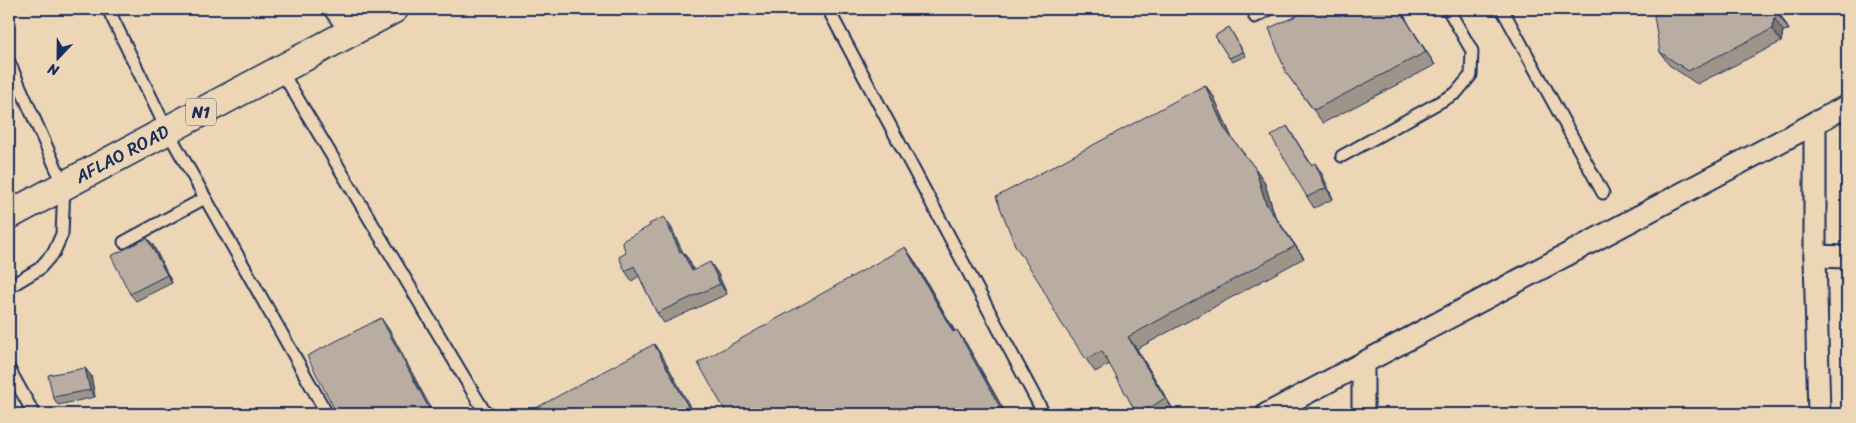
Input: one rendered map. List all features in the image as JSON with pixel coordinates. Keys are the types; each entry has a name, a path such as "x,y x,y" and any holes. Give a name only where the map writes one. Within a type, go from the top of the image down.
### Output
{"highway":[{"name":"AFLAO ROAD","path":"9,215 394,9"}],"street":[{"path":"335,9 351,31"},
{"path":"1267,414 1847,106"},
{"path":"1815,122 1815,256 1819,414"},
{"path":"1815,256 1847,257"},
{"path":"1363,364 1363,414"}],"lane":[{"path":"108,9 167,130 327,414"},
{"path":"828,9 1044,414"},
{"path":"1254,17 1270,9"},
{"path":"1342,156 1456,93 1471,75 1472,51 1448,9"},
{"path":"1502,9 1603,194"},
{"path":"9,62 64,186 62,234 54,252 39,269 9,287"},
{"path":"280,69 486,414"},
{"path":"124,242 205,198"},
{"path":"9,370 34,414"}],"building":[{"path":"1312,9 1399,9 1426,52 1314,110 1286,73 1269,28"},
{"path":"1669,9 1775,9 1780,17 1774,18 1772,29 1688,71 1660,52 1654,16"},
{"path":"1229,27 1243,52 1229,58 1215,36"},
{"path":"1205,85 1224,128 1255,168 1266,204 1295,246 1128,337 1165,398 1141,414 1137,414 1102,351 1086,359 1060,321 1039,282 1015,245 996,197"},
{"path":"1287,126 1311,165 1315,163 1326,188 1307,197 1271,136"},
{"path":"664,217 680,252 682,251 692,271 710,262 720,284 657,313 634,266 625,271 619,257 626,253 622,241"},
{"path":"147,238 167,275 130,294 111,256"},
{"path":"905,247 953,332 957,330 1000,407 988,414 727,414 698,363"},
{"path":"381,318 432,414 337,414 307,356"},
{"path":"654,344 692,414 525,414"},
{"path":"85,368 90,390 53,397 48,375"}]}
